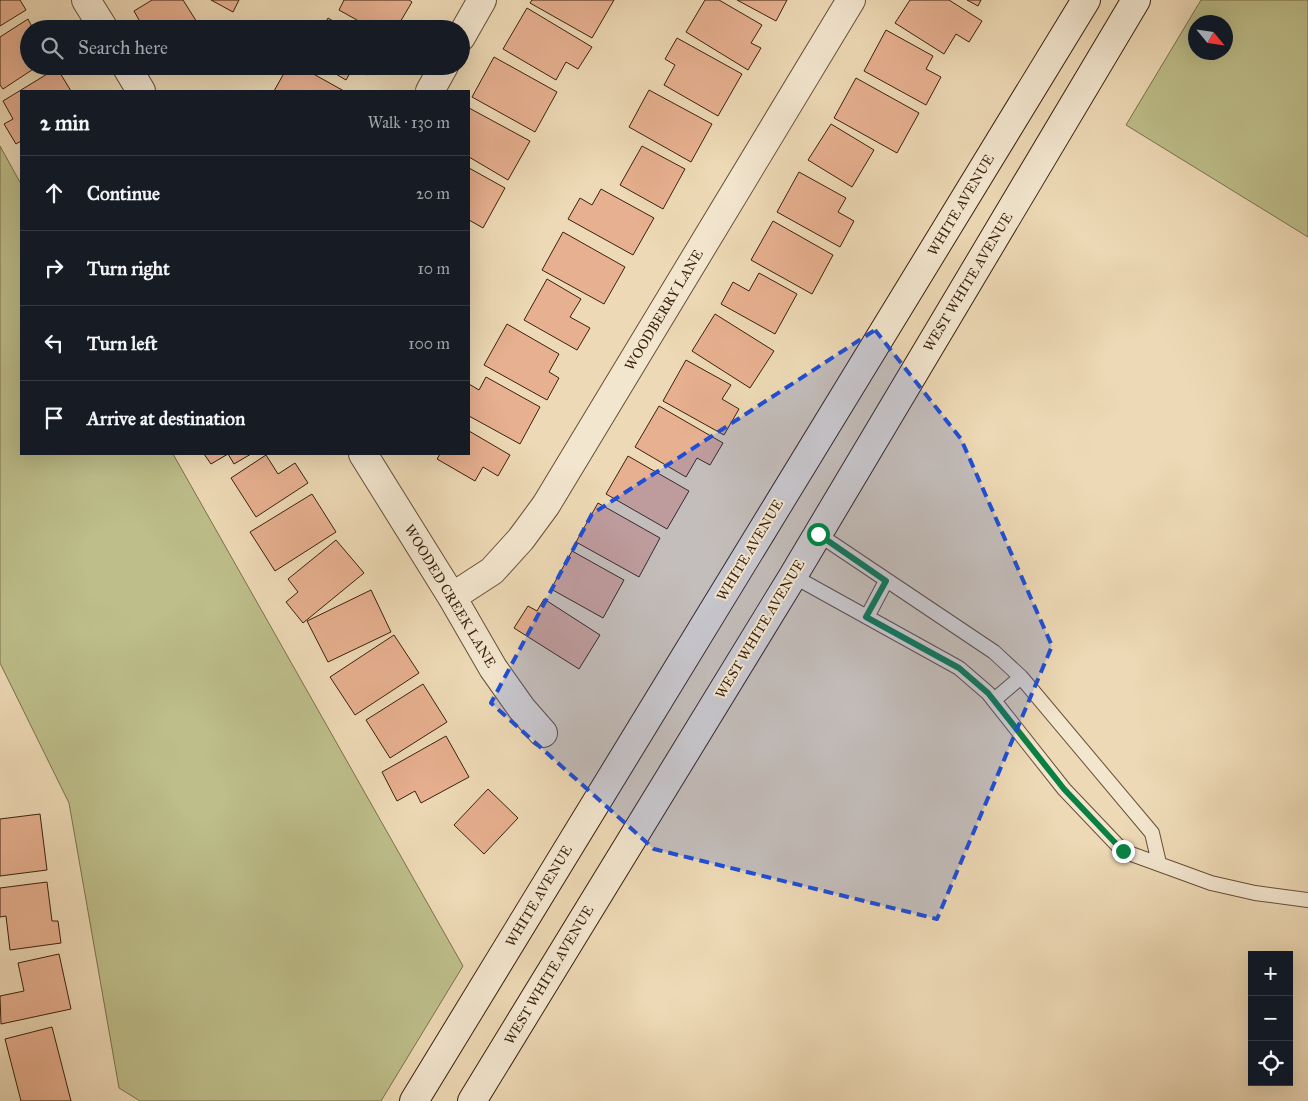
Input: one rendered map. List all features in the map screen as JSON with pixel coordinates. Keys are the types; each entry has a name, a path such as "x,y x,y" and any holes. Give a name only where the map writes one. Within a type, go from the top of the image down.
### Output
{"main road":[{"path":"86,0 98,20"},
{"path":"470,21 482,0"},
{"name":"WOODBERRY LANE","path":"452,597 492,571 521,539 546,505 851,0"},
{"name":"WHITE AVENUE","path":"414,1101 1086,0"},
{"name":"WEST WHITE AVENUE","path":"472,1101 793,576 1136,0"},
{"path":"131,75 140,90"},
{"path":"431,90 439,75"},
{"name":"WOODED CREEK LANE","path":"364,455 452,597 493,668 522,709 544,733"}],"lane":[{"path":"818,534 994,652 1021,677 1152,833 1159,863"},
{"path":"793,576 959,668 988,693 1064,789 1123,851 1211,883 1255,893 1308,900"},
{"path":"866,617 886,581"},
{"path":"994,700 1021,677"}],"highlighted area":[{"path":"875,330 961,439 1052,646 937,919 654,849 491,703 592,514"}],"green space":[{"path":"1201,0 1308,0 1308,237 1126,125 1188,22 1188,60 1233,60 1233,15 1192,15"},
{"path":"0,146 20,182 20,455 174,455 463,966 381,1101 140,1101 119,1088 69,803 0,663"}],"building":[{"path":"0,0 20,0 26,10 0,26"},
{"path":"152,0 183,0 196,20 139,20 134,11"},
{"path":"211,0 239,0 233,12"},
{"path":"344,0 409,0 412,2 401,20 357,20 339,10"},
{"path":"532,0 614,0 592,38 530,3"},
{"path":"705,0 719,0 762,25 751,43 761,48 748,70 686,32"},
{"path":"737,0 787,0 776,21"},
{"path":"910,0 949,0 982,21 969,42 956,34 944,54 895,23"},
{"path":"967,0 981,0 978,6"},
{"path":"527,8 592,47 578,69 566,62 556,80 503,49"},
{"path":"20,24 20,75 24,75 3,89 0,85 0,37"},
{"path":"886,30 933,56 926,69 941,77 926,105 864,71"},
{"path":"677,38 742,74 718,116 664,85 675,65 665,59"},
{"path":"494,57 557,92 535,132 472,97"},
{"path":"46,75 61,75 70,90 21,90"},
{"path":"283,75 315,75 342,90 275,90"},
{"path":"337,75 349,75 346,80"},
{"path":"856,78 919,113 897,153 834,118"},
{"path":"649,90 712,124 691,162 629,127"},
{"path":"20,91 20,142 16,144 4,124 13,119 3,101"},
{"path":"470,109 530,141 508,180 470,158"},
{"path":"831,124 874,150 852,187 808,160"},
{"path":"642,146 685,169 663,209 620,185"},
{"path":"470,169 505,188 483,228 470,221"},
{"path":"799,172 846,198 838,212 854,221 840,247 777,212"},
{"path":"601,189 654,218 633,255 568,219 580,198 592,205"},
{"path":"773,221 833,255 812,294 751,260"},
{"path":"563,232 625,267 604,304 542,270"},
{"path":"759,273 797,294 775,334 721,304 733,282 749,291"},
{"path":"547,279 581,299 570,317 590,328 577,350 524,320"},
{"path":"715,314 774,351 750,388 692,351"},
{"path":"507,324 559,354 549,372 559,378 547,400 484,365"},
{"path":"686,360 731,385 722,399 739,409 724,435 663,401"},
{"path":"486,377 540,407 520,444 470,417 470,385 479,390"},
{"path":"659,406 723,443 710,465 697,458 686,477 635,447"},
{"path":"470,432 510,455 498,476 483,467 475,481 437,459 439,455 470,455"},
{"path":"205,455 226,455 211,464"},
{"path":"229,455 249,455 234,464"},
{"path":"266,455 278,474 295,463 308,483 256,517 231,478"},
{"path":"628,456 689,491 667,529 606,494"},
{"path":"312,494 336,532 275,571 250,532"},
{"path":"598,503 660,538 639,577 576,542"},
{"path":"336,540 364,573 303,623 286,602 298,592 288,579"},
{"path":"572,551 624,580 603,618 551,589"},
{"path":"371,590 391,632 328,662 307,621"},
{"path":"544,599 600,635 579,669 514,628 528,606 537,611"},
{"path":"394,635 419,673 355,715 330,677"},
{"path":"423,684 447,722 390,758 366,720"},
{"path":"446,736 469,777 421,803 415,791 397,801 382,772"},
{"path":"488,789 518,818 484,854 454,825"},
{"path":"40,814 47,870 0,876 0,819"},
{"path":"47,882 52,921 58,921 61,943 10,950 6,916 0,917 0,888"},
{"path":"59,954 71,1009 1,1024 0,996 24,991 18,963"},
{"path":"52,1027 71,1101 21,1101 5,1039"}],"route":[{"path":"818,534 886,581 866,617 959,668 988,693 1064,789 1123,851"}]}
